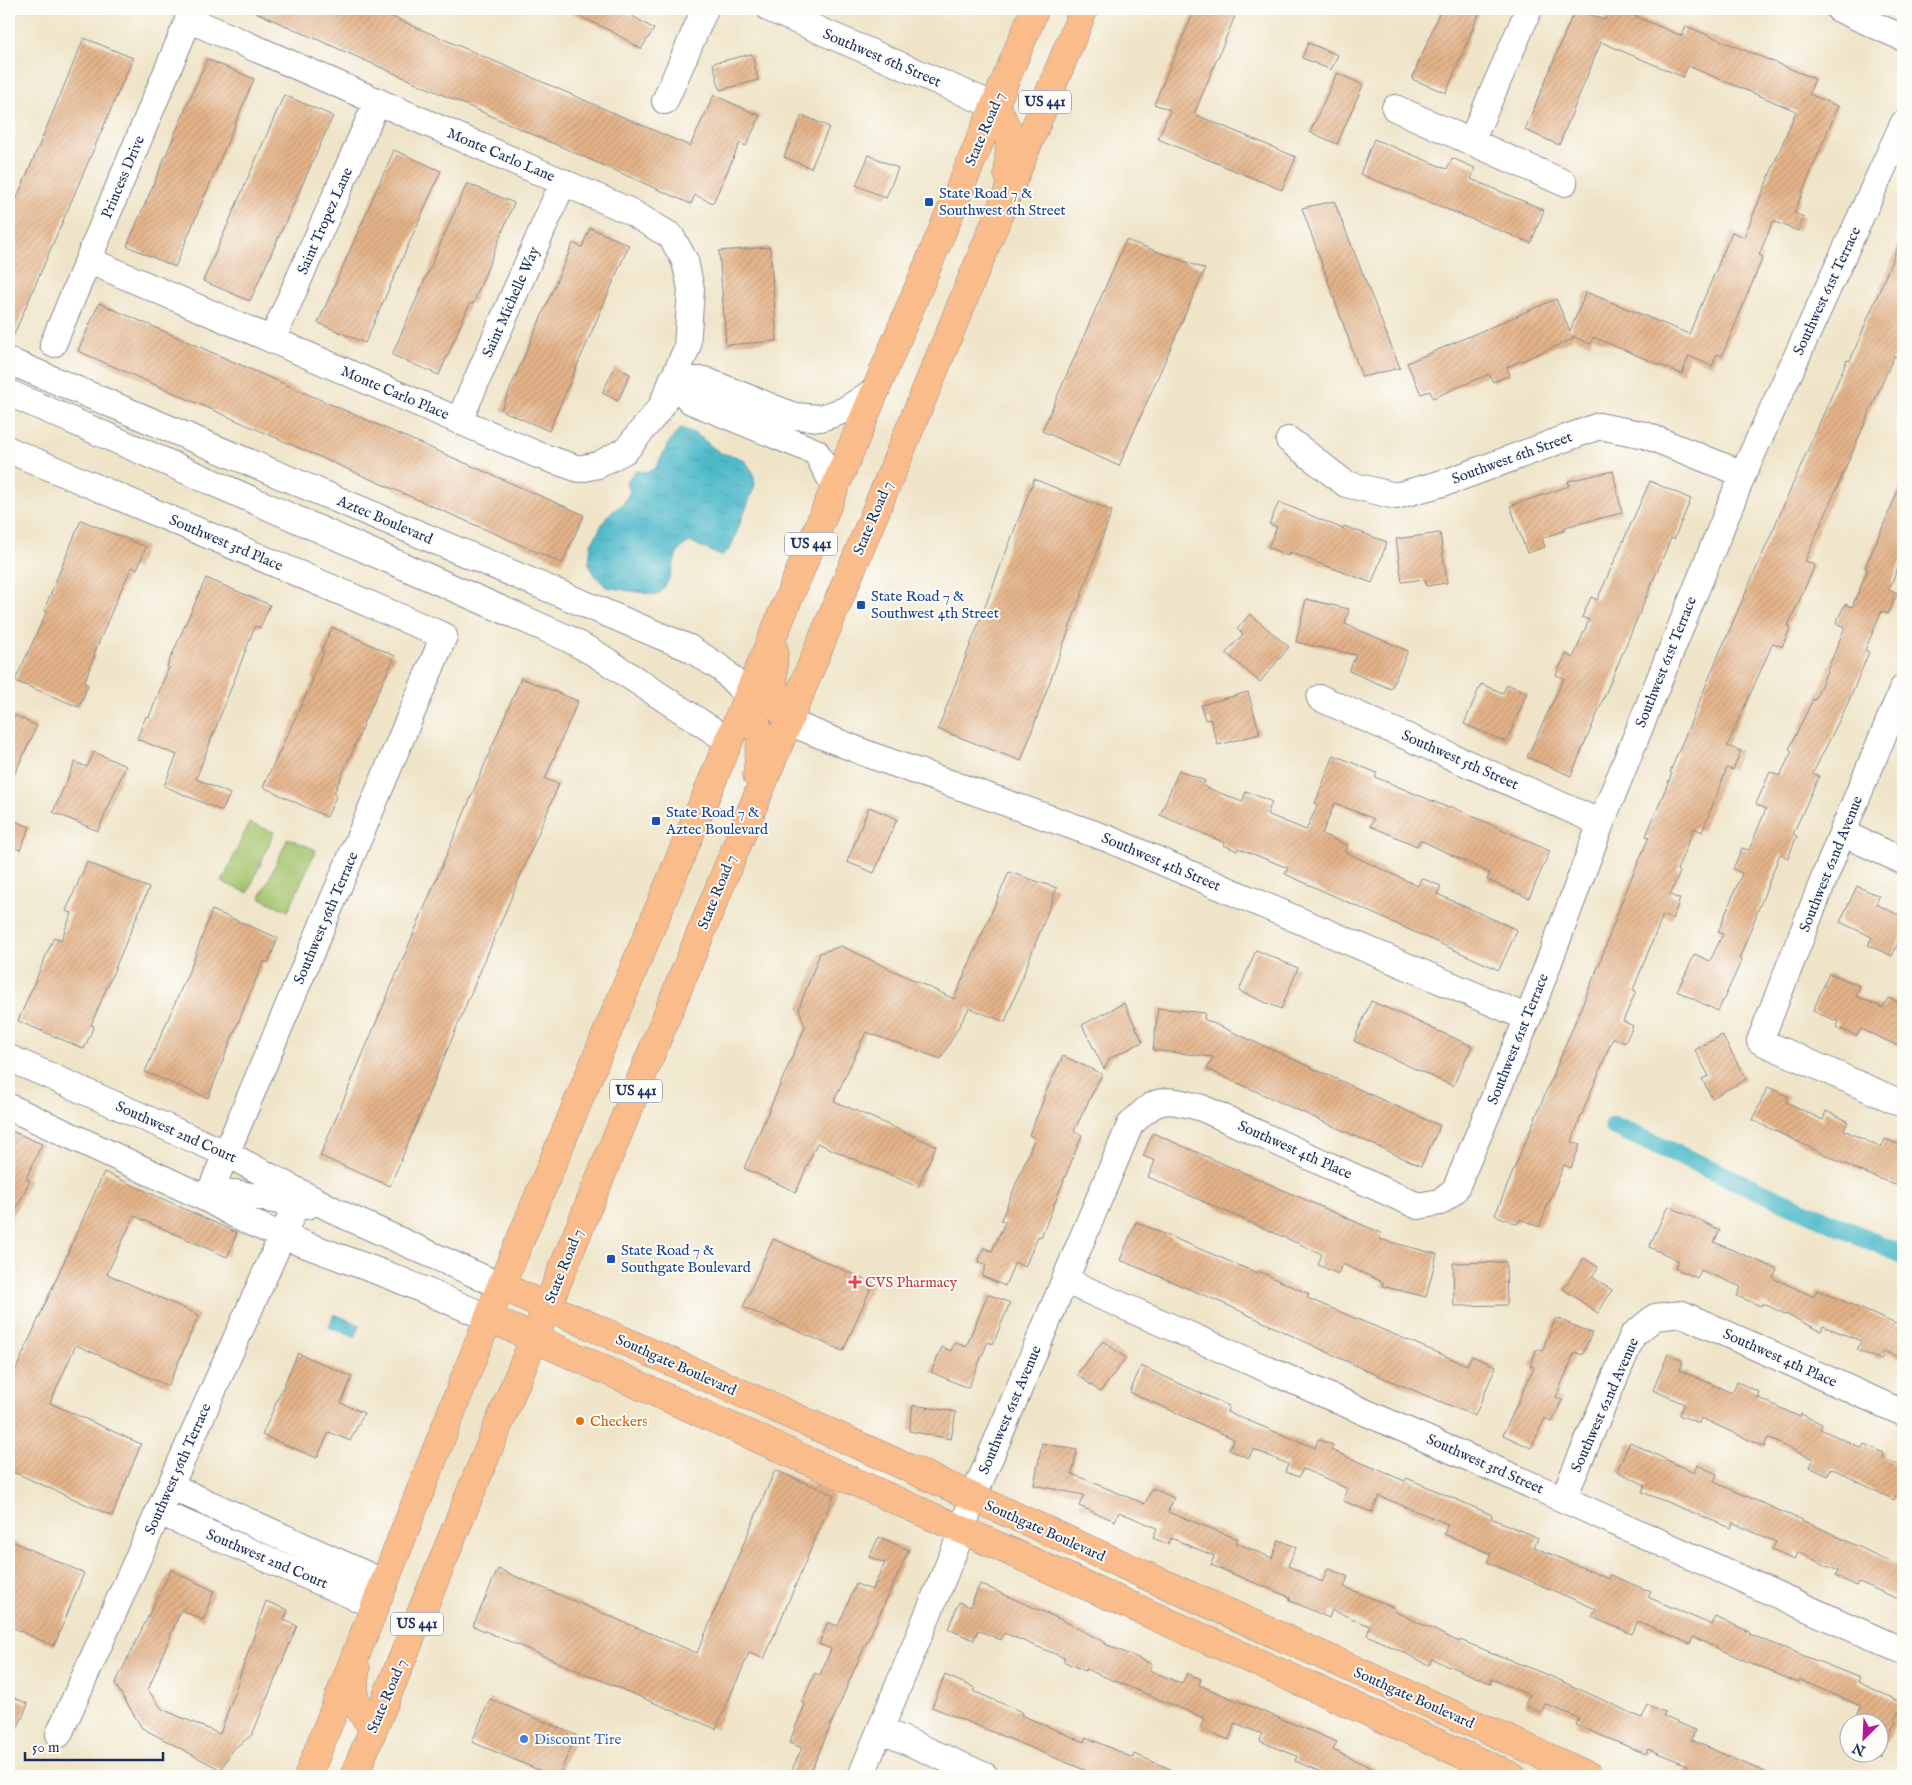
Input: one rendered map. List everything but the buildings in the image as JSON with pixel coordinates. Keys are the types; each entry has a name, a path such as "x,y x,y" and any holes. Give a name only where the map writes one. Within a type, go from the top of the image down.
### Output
{"main road":[{"name":"State Road 7","path":"308,1776 362,1644 500,1286 728,741 749,697 1035,9"},
{"name":"State Road 7","path":"354,1776 753,806 1084,9"},
{"path":"995,106 1006,122 1010,138 1007,196"},
{"path":"775,631 773,685 776,702 788,722"},
{"path":"749,697 761,739 753,806"},
{"name":"Southgate Boulevard","path":"500,1286 860,1446 1589,1776"},
{"path":"489,1318 962,1532 1511,1776"},
{"path":"362,1644 352,1689 360,1711 374,1728"},
{"path":"1436,1743 1449,1714"}],"street":[{"path":"665,100 705,9"},
{"name":"Southwest 6th Street","path":"770,9 995,106"},
{"path":"1471,142 1529,9"},
{"path":"1838,9 1903,38"},
{"name":"Monte Carlo Lane","path":"190,14 378,102 629,211 671,236 685,261 691,289 687,348 672,380"},
{"name":"Princess Drive","path":"53,344 190,14"},
{"name":"Saint Tropez Lane","path":"272,340 378,102"},
{"path":"1395,108 1564,183"},
{"name":"Southwest 61st Terrace","path":"1440,1202 1455,1190 1528,1018 1601,822 1743,474 1903,124"},
{"name":"Saint Michelle Way","path":"459,421 563,182"},
{"name":"Monte Carlo Place","path":"88,260 538,455 579,470 598,465 626,450 661,407 672,380"},
{"name":"Aztec Boulevard","path":"9,361 689,648 722,669 749,697"},
{"path":"672,380 704,380 794,416 821,418 845,410 876,390"},
{"path":"672,380 690,402 816,452 835,487"},
{"path":"9,393 567,638 603,659 728,741"},
{"name":"Southwest 6th Street","path":"1289,440 1346,484 1396,496 1450,481 1599,426 1645,436 1743,474"},
{"name":"Southwest 3rd Place","path":"9,450 444,636"},
{"name":"Southwest 56th Terrace","path":"207,1198 444,636"},
{"name":"Southwest 62nd Avenue","path":"1903,688 1842,833 1760,1041 1903,1104"},
{"name":"Southwest 5th Street","path":"1320,698 1601,822"},
{"name":"Southwest 4th Street","path":"788,722 870,755 1106,838 1528,1018"},
{"path":"1842,833 1903,861"},
{"name":"Southwest 2nd Court","path":"9,1058 227,1154 341,1214 500,1286"},
{"name":"Southwest 4th Place","path":"1150,1106 1173,1100 1202,1108 1418,1206 1440,1202"},
{"name":"Southwest 61st Avenue","path":"861,1776 962,1532 973,1498 1130,1125 1150,1106"},
{"path":"9,1107 207,1198 243,1219 282,1236 393,1277 489,1318"},
{"name":"Southwest 2nd Court","path":"207,1198 235,1193 297,1203 341,1214"},
{"name":"Southwest 56th Terrace","path":"59,1734 297,1203"},
{"name":"Southwest 3rd Street","path":"1066,1280 1563,1499 1903,1652"},
{"name":"Southwest 4th Place","path":"1655,1317 1682,1314 1903,1413"},
{"name":"Southwest 62nd Avenue","path":"1563,1499 1634,1335 1655,1317"},
{"name":"Southwest 2nd Court","path":"170,1486 380,1594"},
{"name":"Southwest 2nd Court","path":"158,1512 380,1594"},
{"path":"881,1730 985,1776"}],"green space":[{"path":"249,823 274,832 248,893 222,882"},
{"path":"288,838 316,850 288,911 260,898"}],"water":[{"path":"681,428 696,434 720,453 738,457 746,462 753,472 755,485 730,549 721,556 691,542 684,546 676,557 668,581 657,595 606,587 595,575 589,564 591,544 607,516 623,504 630,492 626,483 635,471 646,472 655,469 670,441"},
{"path":"334,1314 360,1325 355,1337 329,1327"}],"waterway":[{"path":"1614,1126 1903,1255"}],"place":[{"name":"State Road 7 & Southwest 6th Street","path":"929,202"},
{"name":"State Road 7 & Southwest 4th Street","path":"861,605"},
{"name":"State Road 7 & Aztec Boulevard","path":"656,821"},
{"name":"State Road 7 & Southgate Boulevard","path":"611,1259"},
{"name":"CVS Pharmacy","path":"855,1282"},
{"name":"Checkers","path":"580,1421"},
{"name":"Discount Tire","path":"524,1739"}]}
